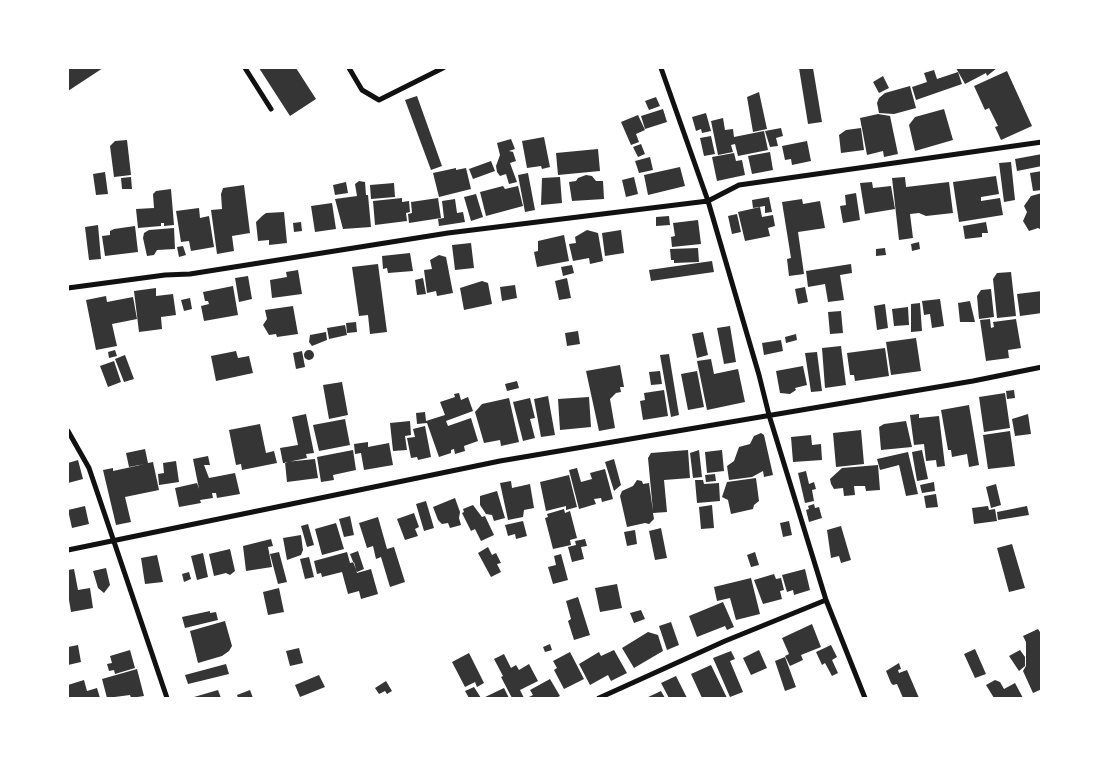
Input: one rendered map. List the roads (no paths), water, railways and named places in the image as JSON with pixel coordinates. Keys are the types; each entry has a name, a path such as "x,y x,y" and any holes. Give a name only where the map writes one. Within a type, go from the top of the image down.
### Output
{"street":[{"path":"245,68 272,109"},
{"path":"348,68 362,90 378,100 444,68"},
{"path":"661,68 708,201 769,414 826,600 865,698"},
{"path":"68,288 165,275 190,274 448,233 708,201 739,185 1042,142"},
{"path":"68,550 500,461 973,381 1042,367"},
{"path":"68,431 89,468 167,698"},
{"path":"599,698 725,641 826,600"}]}
